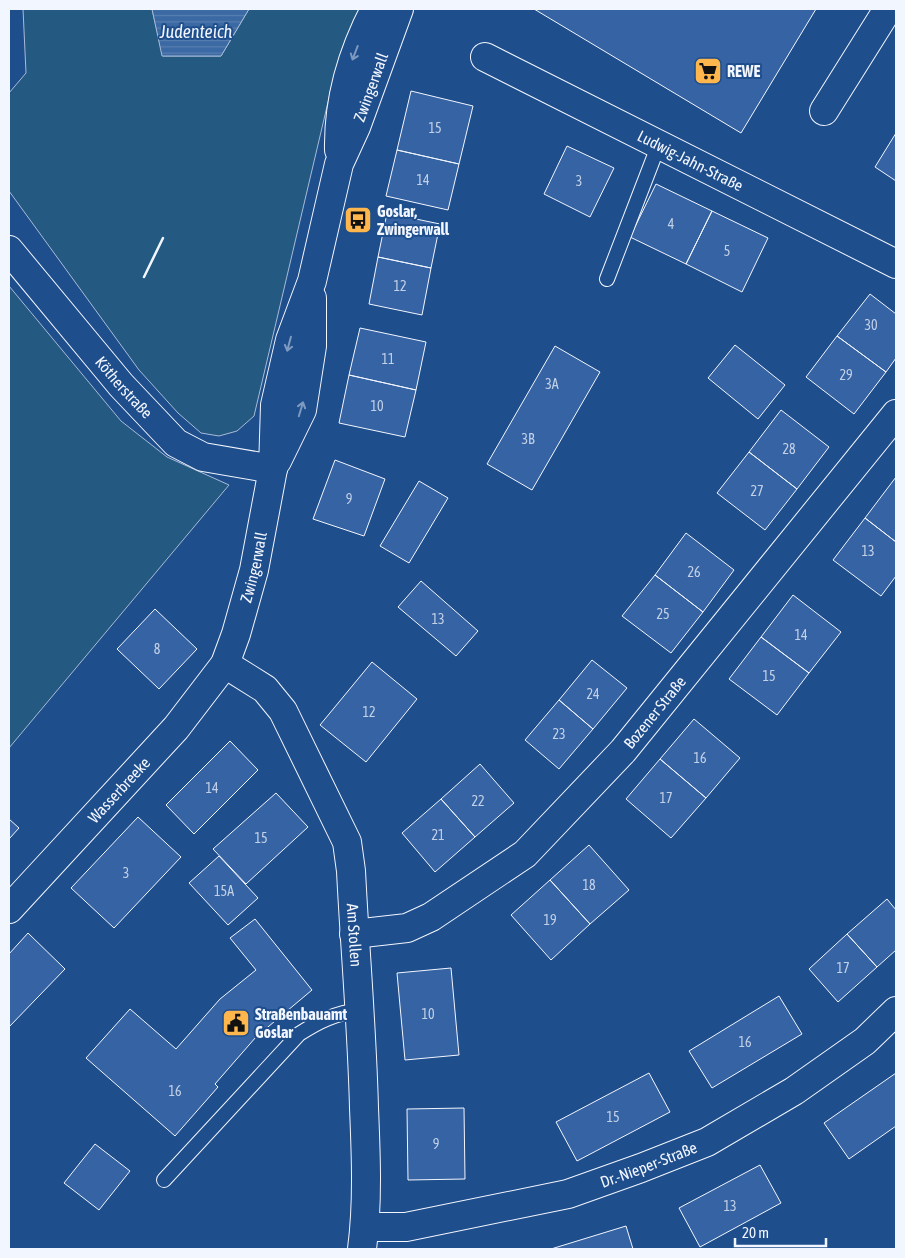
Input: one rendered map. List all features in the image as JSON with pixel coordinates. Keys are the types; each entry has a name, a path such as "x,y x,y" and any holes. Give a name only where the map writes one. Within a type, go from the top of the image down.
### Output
{"street":[{"name":"Zwingerwall","path":"339,164 338,123 349,70 375,9"},
{"name":"Zwingerwall","path":"225,664 236,634 254,570 273,469 276,405 290,340 312,281 339,164 356,127 399,9"},
{"path":"824,111 888,9"},
{"name":"Ludwig-Jahn-Straße","path":"484,57 896,264"},
{"name":"Kötherstraße","path":"9,250 121,385 176,443 203,457 273,469"},
{"name":"Bozener Straße","path":"354,934 407,928 430,917 525,854 623,751 896,414"},
{"name":"Am Stollen","path":"225,664 265,689 283,711 347,842 351,871 360,1010 366,1157 364,1238"},
{"name":"Wasserbreeke","path":"9,909 176,728 225,664"},
{"name":"Dr.-Nieper-Straße","path":"364,1238 406,1227 568,1194 699,1145 794,1091 865,1041 896,1011"}],"lane":[{"path":"607,278 659,144"},
{"path":"164,1180 299,1034 319,1021 333,1015 360,1010"}],"shaded area":[{"path":"23,9 152,9 163,56 221,56 249,9 363,9 342,49 333,81 254,416 237,431 219,436 201,433 178,413 139,370 9,191 9,93 26,73"},
{"path":"9,286 121,421 167,457 229,485 9,748"}],"water":[{"name":"Judenteich","path":"152,9 249,9 221,56 162,56"}],"building":[{"name":"REWE","path":"534,9 816,9 741,133"},
{"path":"411,91 473,106 459,164 397,150"},
{"path":"896,133 896,181 875,167"},
{"path":"567,146 614,168 590,217 544,194"},
{"path":"397,150 459,164 448,210 386,196"},
{"path":"656,184 712,211 686,264 630,237"},
{"path":"712,211 768,238 742,292 686,264"},
{"path":"387,213 440,224 431,268 378,257"},
{"path":"378,257 431,268 422,315 369,304"},
{"path":"870,294 896,314 896,358 886,372 837,336"},
{"path":"360,328 426,342 416,390 349,375"},
{"path":"837,336 886,372 854,414 806,377"},
{"path":"735,345 785,385 758,419 708,378"},
{"path":"555,346 600,372 532,490 487,464"},
{"path":"349,375 416,390 405,437 339,423"},
{"path":"781,410 829,447 797,489 749,452"},
{"path":"749,452 797,489 765,530 717,493"},
{"path":"335,460 385,479 364,536 313,519"},
{"path":"896,477 896,542 865,518"},
{"path":"419,481 448,498 409,563 380,546"},
{"path":"865,518 896,542 896,576 881,596 833,560"},
{"path":"686,533 734,570 703,612 655,575"},
{"path":"655,575 703,612 671,653 622,616"},
{"path":"421,581 478,631 456,656 398,607"},
{"path":"793,595 841,632 809,673 761,637"},
{"path":"155,609 197,649 159,689 117,649"},
{"path":"761,637 809,673 777,715 729,679"},
{"path":"592,660 627,688 593,729 559,700"},
{"path":"372,662 417,699 366,762 320,725"},
{"path":"559,700 593,729 559,769 525,740"},
{"path":"694,719 740,758 706,798 660,759"},
{"path":"230,741 258,770 194,834 166,805"},
{"path":"660,759 706,798 671,838 626,799"},
{"path":"480,764 514,803 475,837 441,799"},
{"path":"276,793 308,827 246,884 213,849"},
{"path":"441,799 475,837 435,872 402,833"},
{"path":"138,817 181,857 114,928 71,888"},
{"path":"9,819 19,828 9,839"},
{"path":"589,845 629,890 590,924 550,880"},
{"path":"219,856 258,898 228,925 189,883"},
{"path":"550,880 590,924 551,960 511,915"},
{"path":"887,899 896,910 896,950 877,967 847,934"},
{"name":"Straßenbauamt Goslar","path":"255,919 312,990 256,1037 215,1084 218,1087 175,1136 86,1058 130,1009 176,1049 220,999 256,970 230,938"},
{"path":"28,933 65,969 9,1027 9,954"},
{"path":"847,934 877,967 838,1002 809,969"},
{"path":"451,968 459,1055 405,1060 397,973"},
{"path":"779,996 802,1034 712,1088 689,1051"},
{"path":"649,1073 670,1112 577,1161 556,1122"},
{"path":"896,1073 896,1126 849,1159 824,1123"},
{"path":"464,1108 465,1179 408,1180 407,1109"},
{"path":"95,1144 130,1171 99,1210 64,1183"},
{"path":"760,1165 781,1203 700,1247 679,1208"},
{"path":"626,1226 633,1249 551,1249"}],"wall":[{"path":"144,277 163,238"}],"place":[{"name":"REWE","path":"708,71"},
{"name":"Goslar, Zwingerwall","path":"358,220"},
{"name":"Straßenbauamt Goslar","path":"236,1023"}]}
